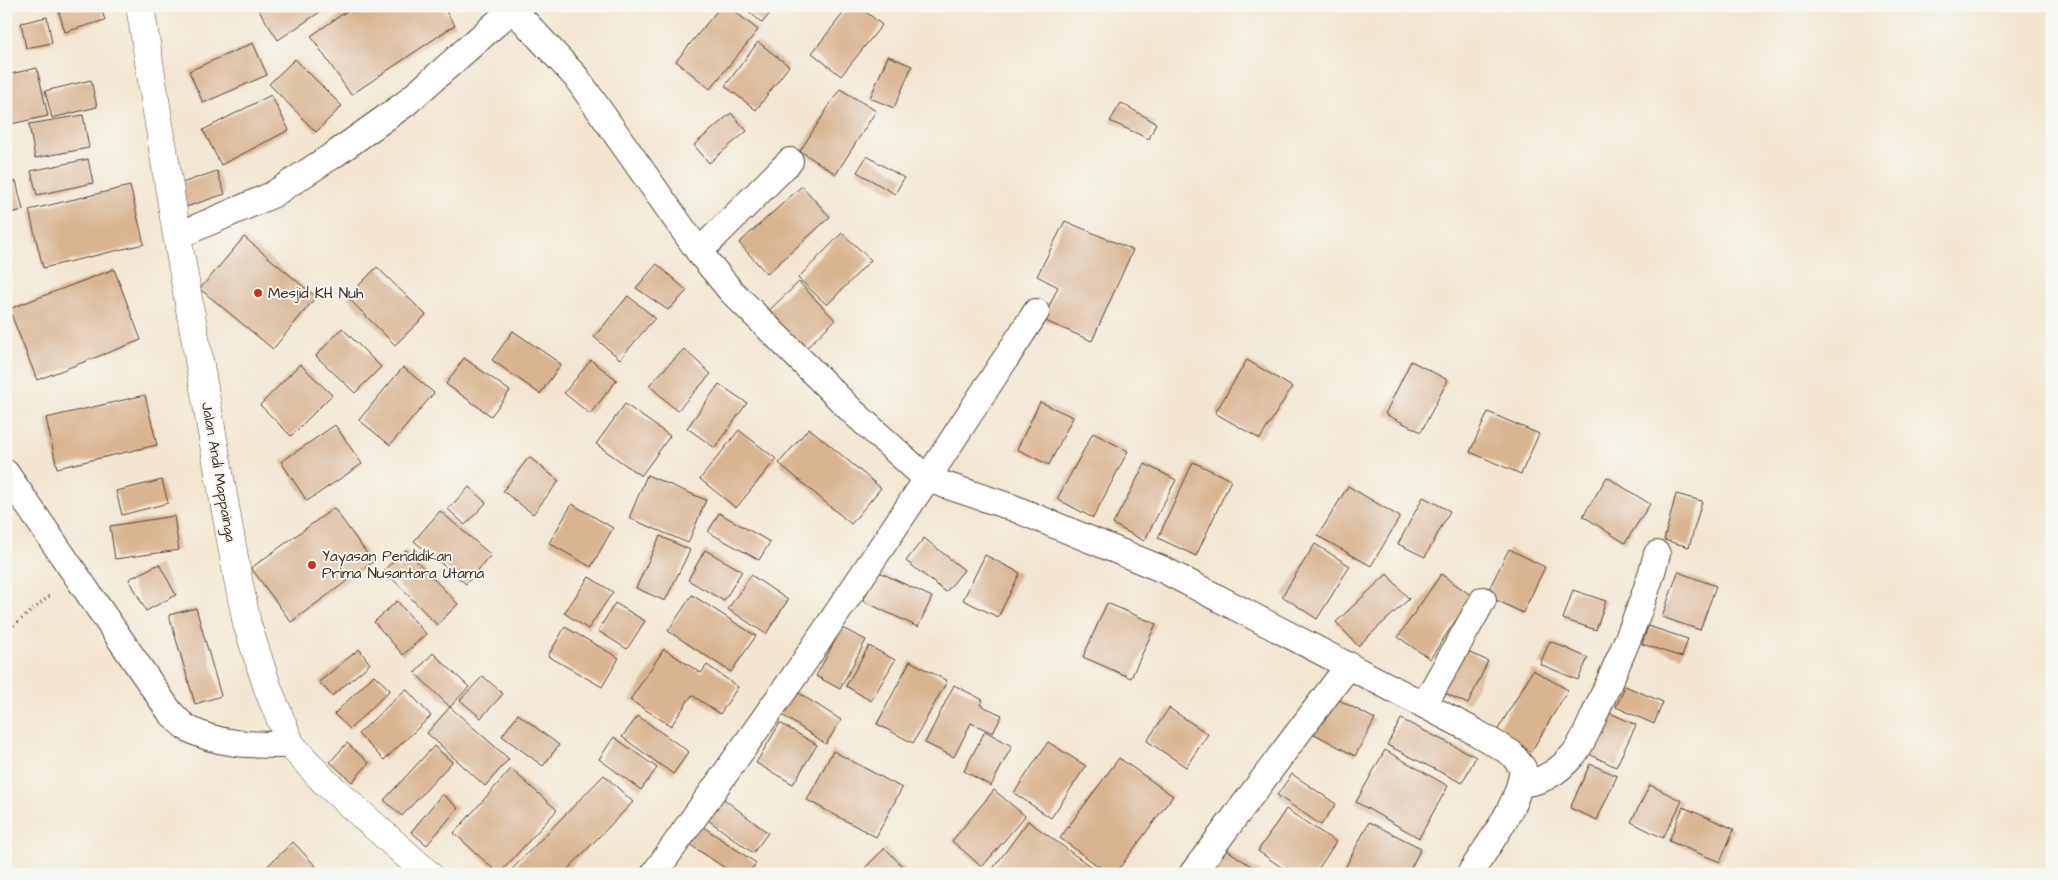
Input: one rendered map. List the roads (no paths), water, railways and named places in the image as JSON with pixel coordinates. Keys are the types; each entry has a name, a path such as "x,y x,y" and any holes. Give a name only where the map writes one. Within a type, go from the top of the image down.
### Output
{"main road":[{"name":"Jalan Andi Mappainga","path":"140,6 177,236 237,574 247,624 268,689 292,745 324,781 428,874"}],"street":[{"path":"177,236 272,195 335,154 405,104 513,7 576,77 699,252 731,291 853,412 928,479 1011,507 1164,570 1349,665 1511,753 1524,768 1522,783 1512,806 1470,874"},
{"path":"699,252 790,161"},
{"path":"654,874 800,668 928,479 1036,312"},
{"path":"6,473 170,712 186,727 227,743 292,745"},
{"path":"1522,783 1536,783 1556,772 1574,754 1608,684 1635,620 1650,580 1657,554"},
{"path":"1424,705 1484,600"},
{"path":"1192,874 1349,665"}],"place":[{"name":"Mesjid KH Nuh","path":"258,293"},
{"name":"Yayasan Pendidikan Prima Nusantara Utama","path":"312,565"}]}
